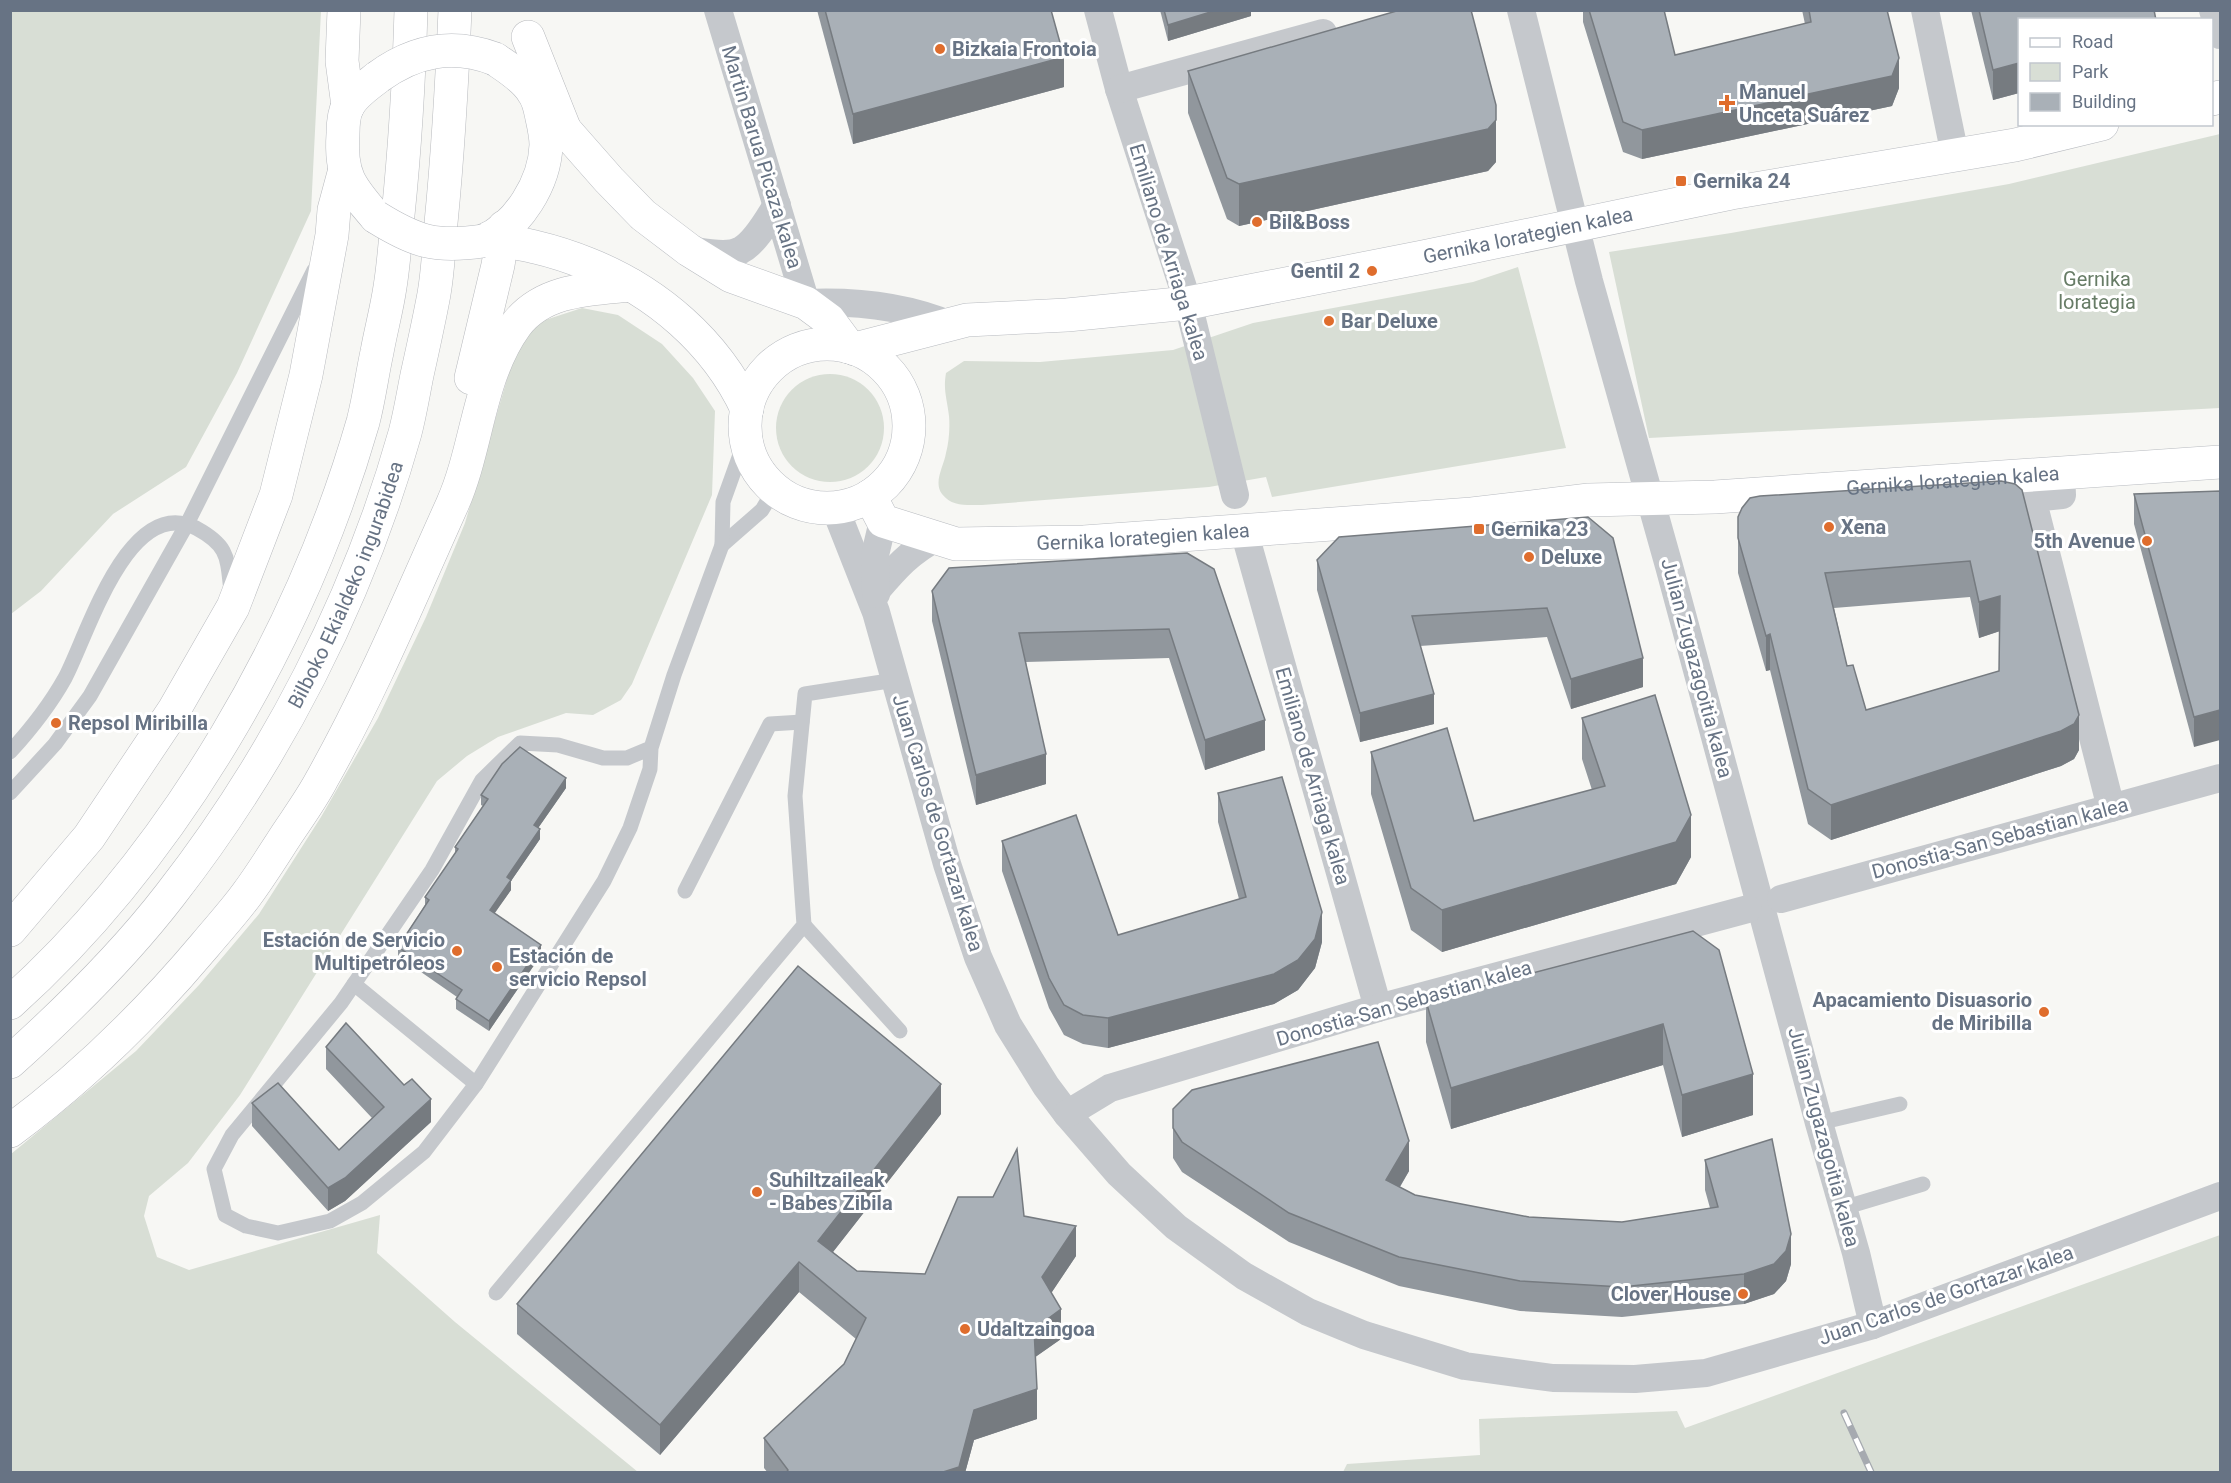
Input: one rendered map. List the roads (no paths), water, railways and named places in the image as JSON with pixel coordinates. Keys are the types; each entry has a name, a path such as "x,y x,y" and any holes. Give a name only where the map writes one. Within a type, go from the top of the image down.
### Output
{"main road":[{"path":"344,10 342,61 348,106 343,127 342,152 345,173 357,195 376,217 403,234 429,242 456,245 495,237 536,247 588,264 632,285 659,302 681,320 706,346 735,382 746,424 751,458 761,475 774,490 792,501 813,507 835,508 853,504 876,508 903,456 909,431 906,404 896,381 878,361 852,348 827,344 800,349 776,362 757,383 746,424"},
{"name":"Bilboko Ekialdeko ingurabidea","path":"10,1003 84,928 135,868 172,817 258,679 299,598 335,510 363,420 391,285 406,130 411,10"},
{"name":"Bilboko Ekialdeko ingurabidea","path":"10,1062 54,1023 109,966 170,896 254,773 296,700 339,617 376,524 406,431 434,292 450,133 455,10"},
{"path":"495,237 519,214 534,190 542,170 546,145 532,94 527,24"},
{"path":"527,24 565,130"},
{"path":"348,106 362,90 396,64 437,51 475,51 495,59 532,94 643,215 689,250 731,276 806,303 829,320 852,348"},
{"name":"Gernika lorategien kalea","path":"852,348 967,320 1067,315 1188,303 1731,193 2015,145 2095,126"},
{"path":"10,930 89,837 174,711 233,608 276,495 306,375 332,235 334,210 345,173"},
{"path":"427,557 498,265 495,237"},
{"path":"10,1131 42,1107 136,1022 184,970 246,895 321,781 406,614 427,557 453,502 501,347 518,322 536,305 555,296 632,285"},
{"name":"Gernika lorategien kalea","path":"876,508 937,538 956,544 1084,542 1472,514 1589,500 1715,497 2220,462"}],"street":[{"name":"Martin Barua Picaza kalea","path":"718,10 806,303"},
{"name":"Emiliano de Arriaga kalea","path":"1098,10 1119,89 1188,303 1235,495"},
{"name":"Julian Zugazagoitia kalea","path":"1521,10 1575,225 1873,1324"},
{"path":"1925,10 1955,155"},
{"path":"2213,10 2220,35"},
{"path":"1119,89 1347,26"},
{"path":"689,250 715,254 741,251 762,230 777,205"},
{"path":"806,303 844,302 926,314 950,325"},
{"path":"2061,472 2062,495 2032,498 2111,808"},
{"name":"Juan Carlos de Gortazar kalea","path":"835,508 876,601 895,680 947,864 978,957 1008,1025 1046,1086 1119,1174 1176,1227 1244,1276 1308,1312 1364,1335 1465,1366 1553,1378 1635,1379 1706,1373 1873,1324 2220,1196"},
{"name":"Juan Carlos de Gortazar kalea","path":"876,508 876,601"},
{"path":"876,601 898,565 923,544 937,538"},
{"name":"Emiliano de Arriaga kalea","path":"1248,545 1378,1008"},
{"name":"Donostia-San Sebastian kalea","path":"1780,899 2220,778"},
{"name":"Donostia-San Sebastian kalea","path":"1067,1114 1110,1088 1378,1008 1748,909"}],"lane":[{"path":"10,793 55,744 90,696 187,524 332,235"},
{"path":"651,748 627,758 603,758 558,745 520,743 482,780 432,870 341,1003 232,1136 214,1169 225,1215 246,1226 278,1233 330,1221 362,1203 424,1152 476,1084 604,881 630,828 650,768 651,748 674,675 722,545 723,502 746,424"},
{"path":"722,545 762,510 774,490"},
{"path":"10,752 34,726 64,678 102,595 124,555 150,531 171,523 187,524 211,536 227,555 233,608"},
{"path":"895,680 805,694 795,796 804,924 900,1031"},
{"path":"685,891 770,724 802,722"},
{"path":"496,1293 804,924"},
{"path":"354,984 476,1084"},
{"path":"1819,1123 1900,1104"},
{"path":"1843,1208 1923,1184"}],"railway":[{"path":"1844,1413 1871,1472"}],"place":[{"name":"Bizkaia Frontoia","path":"940,49"},
{"name":"Manuel Unceta Suárez","path":"1727,103"},
{"name":"Gernika 24","path":"1681,181"},
{"name":"Bil&Boss","path":"1257,222"},
{"name":"Gentil 2","path":"1372,271"},
{"name":"Bar Deluxe","path":"1329,321"},
{"name":"Xena","path":"1829,527"},
{"name":"Gernika 23","path":"1479,529"},
{"name":"5th Avenue","path":"2147,541"},
{"name":"Deluxe","path":"1529,557"},
{"name":"Repsol Miribilla","path":"56,723"},
{"name":"Estación de Servicio Multipetróleos","path":"457,951"},
{"name":"Estación de servicio Repsol","path":"497,967"},
{"name":"Apacamiento Disuasorio de Miribilla","path":"2044,1012"},
{"name":"Suhiltzaileak - Babes Zibila","path":"757,1192"},
{"name":"Clover House","path":"1743,1294"},
{"name":"Udaltzaingoa","path":"965,1329"}],"park label":[{"name":"Gernika lorategia","path":"2097,290"}]}
